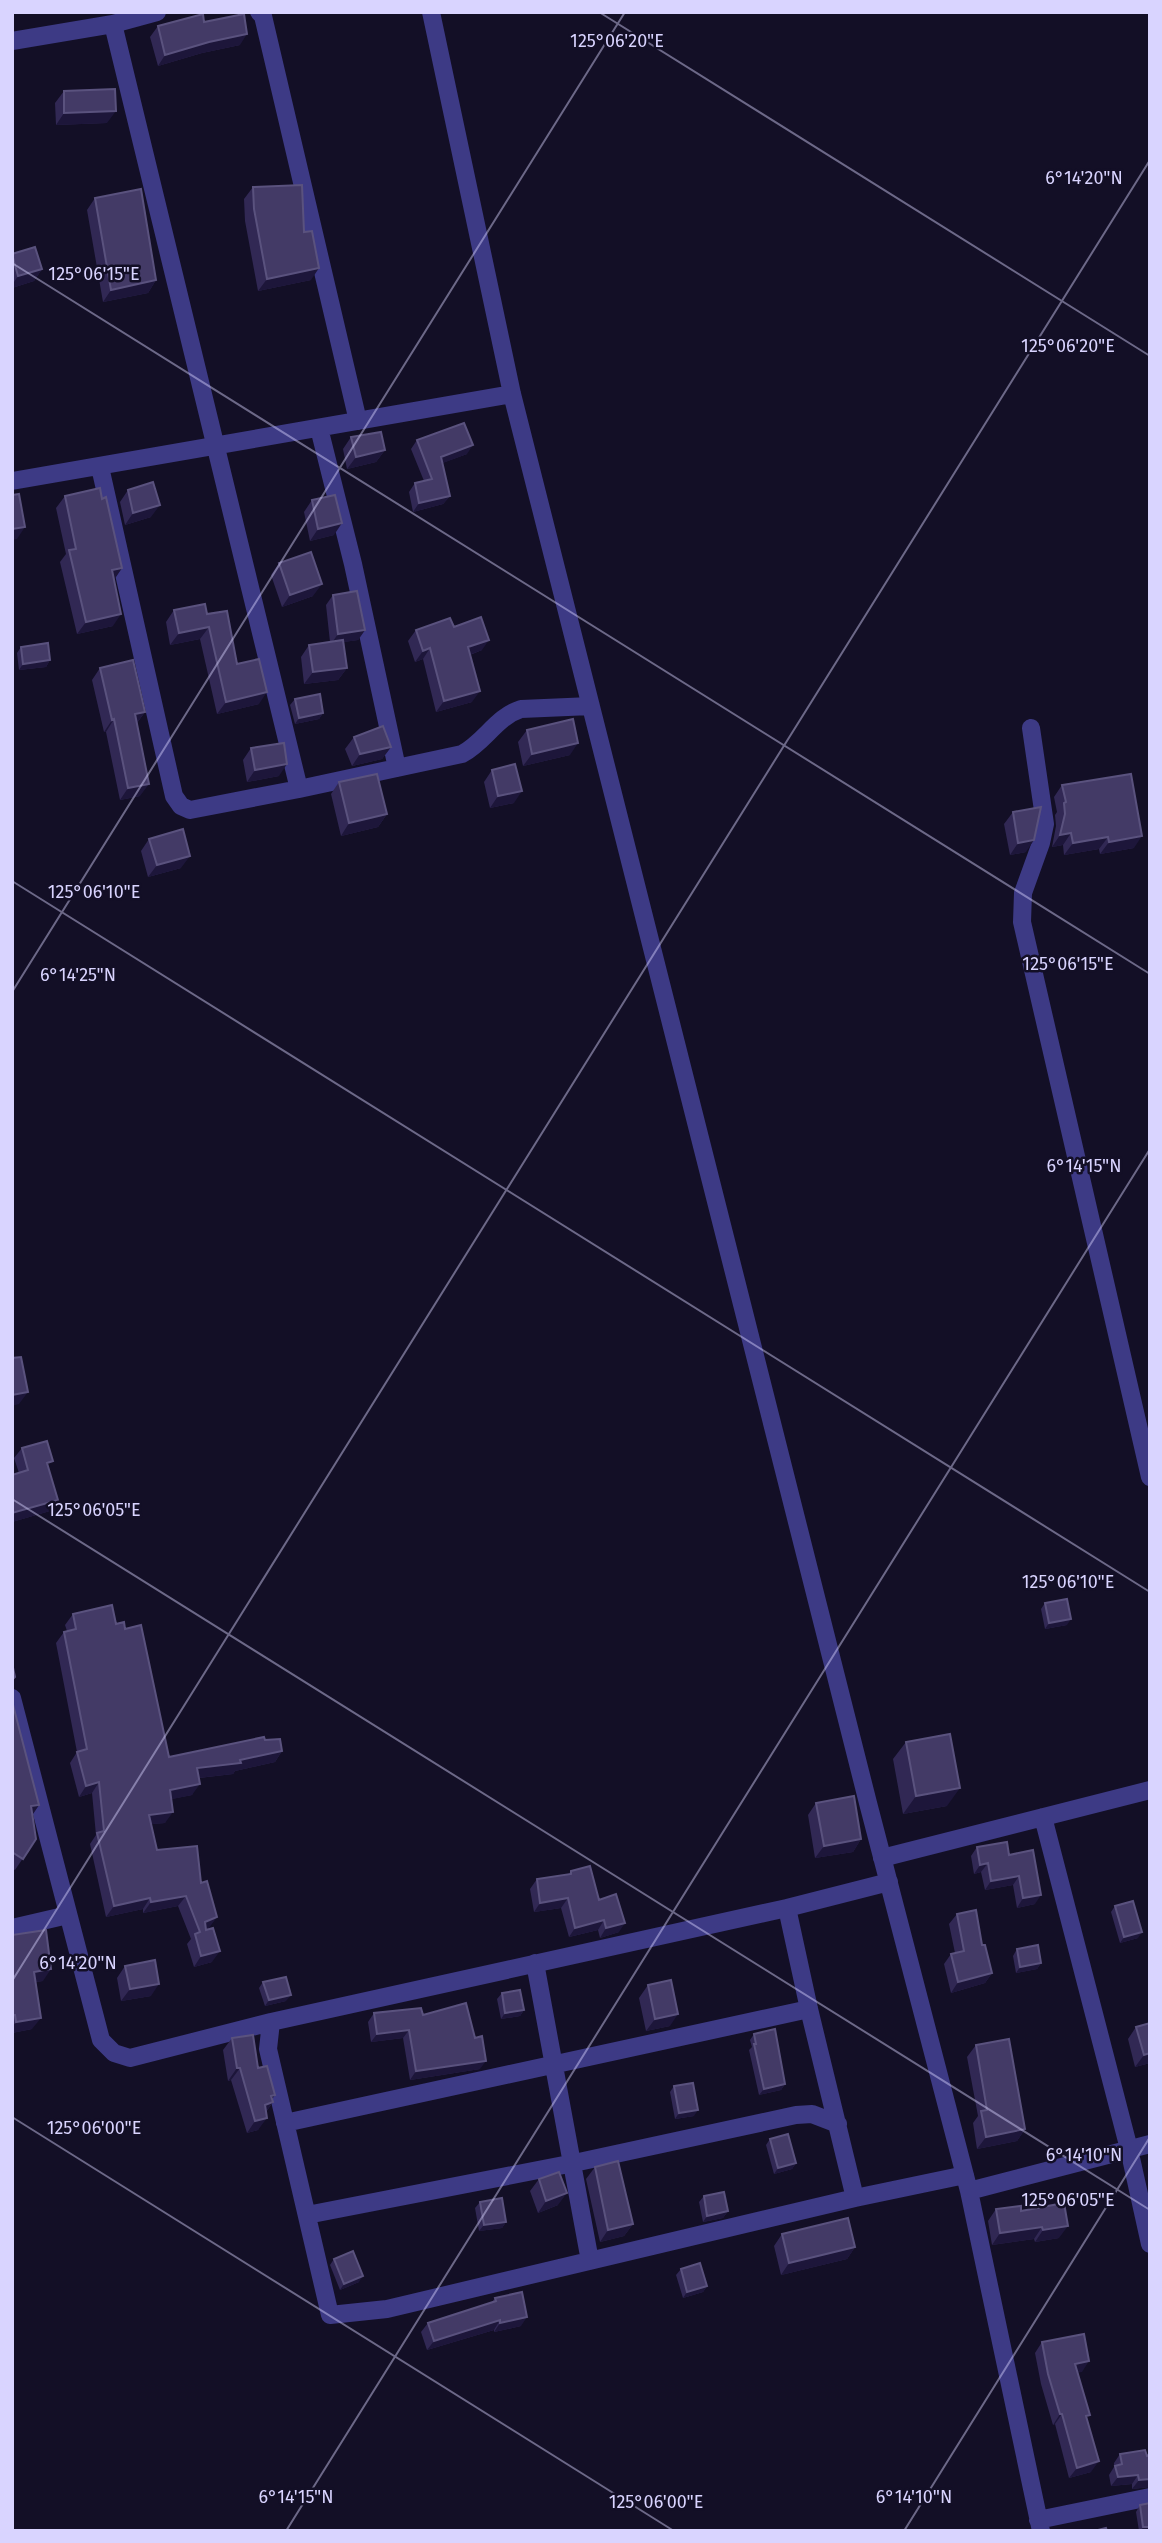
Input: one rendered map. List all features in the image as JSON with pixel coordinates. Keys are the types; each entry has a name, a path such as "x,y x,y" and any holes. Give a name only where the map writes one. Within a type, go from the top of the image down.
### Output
{"street":[{"path":"12,41 113,24 157,12"},
{"path":"259,12 358,421"},
{"path":"431,12 512,394 882,1858 967,2183 1039,2525 1150,2497"},
{"path":"113,24 299,789"},
{"path":"13,480 512,394"},
{"path":"319,428 397,768"},
{"path":"100,467 174,796 181,806 190,810 462,754 474,748 498,722 512,712 521,709 591,706"},
{"path":"1031,729 1045,824 1023,893 1022,922 1150,1477"},
{"path":"12,1698 102,2040 114,2053 130,2058 271,2022 788,1908 889,1882"},
{"path":"882,1858 1150,1790"},
{"path":"1043,1817 1129,2149 1150,2244"},
{"path":"788,1908 809,2009 855,2198"},
{"path":"12,1928 68,1915"},
{"path":"535,1963 590,2261"},
{"path":"285,2123 809,2009"},
{"path":"271,2022 268,2049 330,2315 387,2308 855,2198 967,2183 1150,2144"},
{"path":"307,2215 573,2163 796,2115 812,2114 838,2124"}],"building":[{"path":"203,14 204,22 244,14 247,34 165,55 158,26"},
{"path":"115,89 116,111 64,113 64,91"},
{"path":"302,185 304,232 312,231 319,268 267,279 254,209 253,187"},
{"path":"141,189 156,280 111,290 95,198"},
{"path":"35,247 42,269 18,276 12,254"},
{"path":"464,423 473,445 441,457 450,496 419,503 415,483 432,479 417,440"},
{"path":"381,432 385,450 356,457 351,437"},
{"path":"153,482 160,505 133,513 128,490"},
{"path":"100,488 102,499 106,497 122,568 112,570 121,614 86,622 69,550 76,549 65,496"},
{"path":"19,494 25,527 12,529 12,495"},
{"path":"335,495 342,523 318,529 312,500"},
{"path":"311,552 322,584 290,595 279,563"},
{"path":"357,591 365,630 338,634 333,595"},
{"path":"205,604 207,614 227,611 237,664 259,659 267,692 226,702 209,627 179,633 174,610"},
{"path":"481,617 489,640 468,647 480,691 444,701 430,648 423,651 416,630 450,618 454,627"},
{"path":"343,640 347,668 313,672 309,645"},
{"path":"48,643 50,660 23,664 21,647"},
{"path":"133,660 145,712 135,714 149,784 128,788 100,668"},
{"path":"320,694 323,713 299,718 295,699"},
{"path":"573,719 578,743 532,754 527,730"},
{"path":"383,726 391,747 360,754 354,737"},
{"path":"284,743 287,764 255,770 251,748"},
{"path":"515,764 522,791 498,796 492,770"},
{"path":"377,774 387,814 349,823 339,782"},
{"path":"1131,774 1142,836 1109,842 1108,837 1073,843 1071,833 1060,835 1066,802 1062,785"},
{"path":"1041,807 1034,840 1018,843 1013,812"},
{"path":"183,829 190,856 157,865 149,839"},
{"path":"21,1357 28,1392 12,1395 12,1358"},
{"path":"47,1441 53,1461 47,1463 58,1500 12,1513 12,1475 28,1470 22,1448"},
{"path":"1067,1599 1071,1619 1049,1623 1045,1603"},
{"path":"112,1605 116,1624 124,1622 125,1629 141,1625 169,1757 264,1737 265,1740 280,1739 282,1751 240,1760 241,1763 197,1768 200,1784 170,1790 173,1812 149,1815 157,1850 197,1846 201,1883 207,1881 217,1917 205,1922 206,1930 213,1928 220,1951 201,1956 195,1934 200,1932 186,1896 151,1902 150,1898 114,1906 97,1833 104,1831 99,1782 86,1786 77,1752 87,1749 64,1632 76,1629 73,1614"},
{"path":"12,1701 39,1805 31,1806 36,1839 23,1859 12,1852"},
{"path":"950,1734 960,1788 916,1796 906,1742"},
{"path":"854,1796 861,1839 824,1846 816,1803"},
{"path":"1007,1842 1009,1855 1033,1850 1041,1895 1023,1898 1019,1876 991,1881 988,1863 980,1865 977,1847"},
{"path":"590,1866 599,1900 616,1894 625,1923 606,1928 604,1920 575,1928 568,1898 540,1903 537,1879 571,1874 571,1871"},
{"path":"1133,1901 1142,1932 1124,1937 1115,1906"},
{"path":"976,1910 982,1945 985,1945 992,1973 958,1982 951,1954 964,1951 957,1914"},
{"path":"46,1930 51,1969 34,1972 41,2018 16,2022 15,2015 12,2015 12,1935"},
{"path":"1038,1945 1041,1963 1020,1967 1017,1949"},
{"path":"155,1960 159,1984 130,1989 125,1966"},
{"path":"286,1977 291,1995 269,2000 263,1982"},
{"path":"671,1980 678,2014 655,2019 648,1985"},
{"path":"520,1990 524,2010 505,2013 502,1993"},
{"path":"466,2003 475,2038 482,2036 486,2061 416,2071 409,2030 377,2034 374,2013 421,2008 423,2015"},
{"path":"1150,2023 1150,2053 1144,2055 1136,2027"},
{"path":"775,2029 785,2084 764,2089 754,2034"},
{"path":"253,2035 258,2068 267,2066 275,2095 271,2096 273,2102 265,2105 267,2118 255,2121 240,2068 237,2068 232,2038"},
{"path":"1009,2039 1025,2129 986,2137 981,2111 987,2110 976,2045"},
{"path":"693,2083 698,2110 679,2113 674,2086"},
{"path":"788,2134 796,2163 778,2168 770,2139"},
{"path":"618,2161 633,2224 608,2230 595,2167"},
{"path":"559,2172 567,2193 546,2201 539,2179"},
{"path":"724,2192 728,2211 707,2216 704,2196"},
{"path":"502,2198 506,2222 484,2225 480,2202"},
{"path":"1064,2203 1068,2226 1000,2233 996,2209 1021,2206 1021,2211"},
{"path":"848,2218 855,2247 789,2263 782,2234"},
{"path":"353,2251 363,2276 344,2284 334,2259"},
{"path":"700,2263 707,2286 687,2292 681,2269"},
{"path":"522,2292 527,2317 500,2323 500,2320 434,2341 428,2323 496,2301 495,2298"},
{"path":"1084,2334 1089,2361 1075,2364 1090,2415 1086,2416 1099,2461 1077,2468 1048,2374 1042,2342"},
{"path":"1145,2450 1147,2456 1150,2455 1150,2479 1139,2480 1138,2475 1118,2477 1115,2466 1122,2464 1120,2454"},
{"path":"1150,2503 1150,2527 1143,2527 1140,2505"}]}
